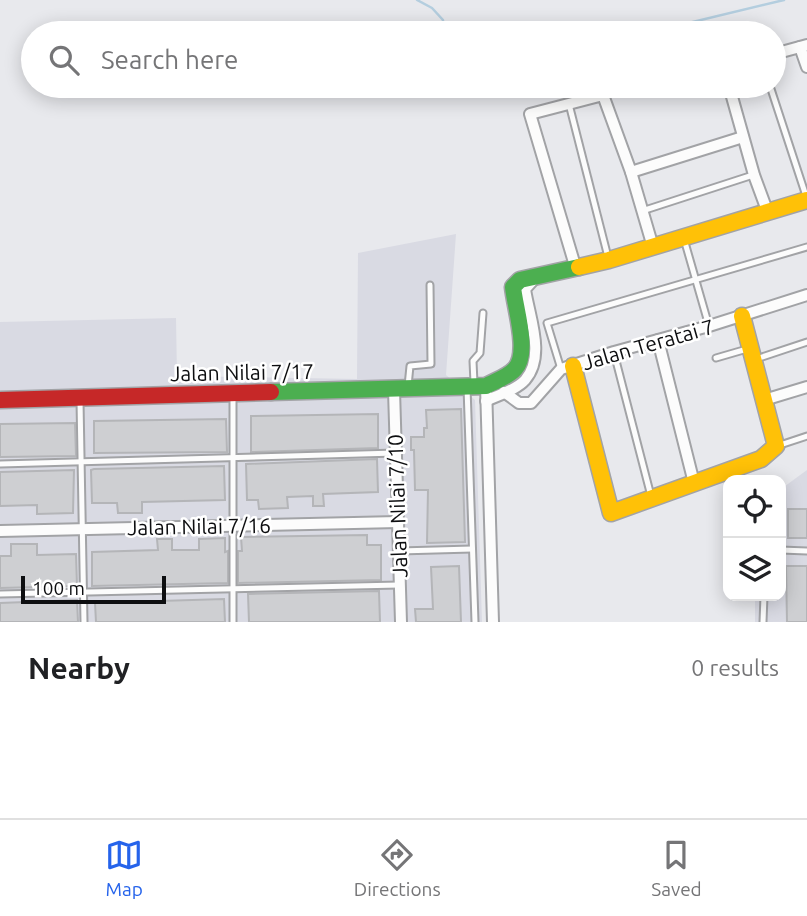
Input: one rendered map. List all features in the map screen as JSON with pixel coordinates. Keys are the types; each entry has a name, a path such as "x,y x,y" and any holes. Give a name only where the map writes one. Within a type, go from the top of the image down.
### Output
{"street":[{"path":"786,51 804,46 807,68"},
{"path":"576,269 530,114 592,98"},
{"path":"604,98 631,172 653,247"},
{"path":"732,98 754,175 768,213"},
{"path":"631,172 743,137"},
{"path":"478,390 517,367 521,358 522,345 513,287 520,280 576,269 684,239 807,200"},
{"path":"478,390 504,392 526,379 536,350 526,289 536,277"},
{"name":"Jalan Teratai 7","path":"504,392 519,403 531,403 567,368 807,295"},
{"path":"567,368 611,513 761,459 776,446 742,316"},
{"path":"658,340 694,483"},
{"path":"764,400 807,387"},
{"name":"Jalan Nilai 7/17","path":"0,400 401,389 478,390"},
{"name":"Jalan Nilai 7/10","path":"401,389 396,453 401,622"},
{"path":"478,390 493,622"},
{"name":"Jalan Nilai 7/16","path":"0,531 398,522"}],"lane":[{"path":"774,98 807,200"},
{"path":"569,104 608,260"},
{"path":"642,211 754,175"},
{"path":"684,239 709,327"},
{"path":"567,368 547,323 807,247"},
{"path":"401,389 408,368 431,364 430,285"},
{"path":"475,622 472,549 478,390 473,361 480,354 483,313"},
{"path":"716,358 752,354 807,342"},
{"path":"614,352 652,499"},
{"path":"233,393 233,622"},
{"path":"80,397 85,622"},
{"path":"776,446 807,436"},
{"path":"0,464 396,453"},
{"path":"398,551 472,549"},
{"path":"786,551 807,551"},
{"path":"0,594 400,585"},
{"path":"763,622 764,601"}],"shaded area":[{"path":"456,234 446,375 475,400 482,622 0,622 0,322 176,318 177,376 357,379 358,253"},
{"path":"807,470 807,622 755,622 755,601 786,601 786,485"}],"building":[{"path":"461,409 465,542 427,543 428,490 415,490 411,437 424,437 424,428 427,428 426,410"},
{"path":"378,414 378,448 251,452 251,416"},
{"path":"226,419 227,452 94,453 94,421"},
{"path":"75,423 76,456 0,457 0,424"},
{"path":"377,459 378,492 323,494 324,506 313,506 313,496 287,497 288,508 259,509 258,500 247,500 246,464"},
{"path":"224,466 225,500 142,502 142,513 118,513 117,503 92,503 91,470 94,469"},
{"path":"74,470 73,513 37,514 37,505 0,506 0,472"},
{"path":"788,509 807,509 807,538 788,538"},
{"path":"367,535 367,545 381,545 381,580 238,583 241,537"},
{"path":"225,538 225,552 228,551 228,583 92,586 92,552 158,550 157,539 172,539 172,550 199,550 199,539"},
{"path":"11,544 37,544 37,555 76,554 77,586 0,588 0,556 11,556"},
{"path":"459,566 461,622 416,622 415,609 433,609 431,567"},
{"path":"786,566 807,566 807,622 787,622"},
{"path":"379,591 380,622 249,622 248,594"},
{"path":"224,599 225,622 96,622 95,603"},
{"path":"77,600 78,622 0,622 0,603"}],"waterway":[{"path":"417,0 432,8 443,21"},
{"path":"697,21 784,0"}],"traffic: fast":[{"path":"271,392 486,386 509,374 519,362 521,342 513,287 520,280 579,267"}],"traffic: slow":[{"path":"579,267 807,200"},
{"path":"573,366 611,513 761,459 776,446 742,316"}],"traffic: jam":[{"path":"0,400 271,392"}]}
